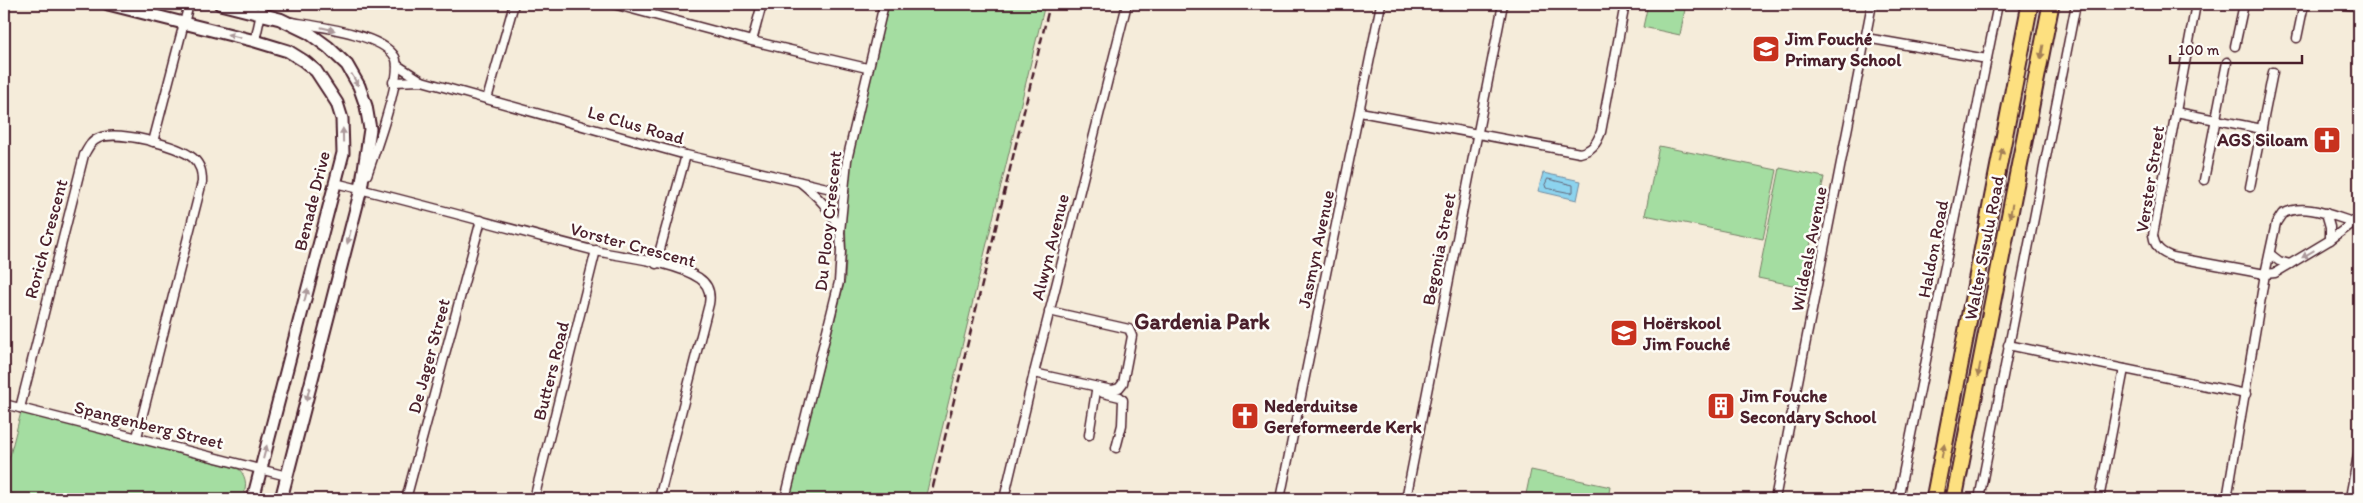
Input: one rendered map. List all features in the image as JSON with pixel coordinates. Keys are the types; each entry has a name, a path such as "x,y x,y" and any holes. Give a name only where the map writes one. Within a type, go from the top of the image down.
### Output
{"highway":[{"name":"Walter Sisulu Road","path":"1934,499 2030,4"},
{"name":"Walter Sisulu Road","path":"1954,499 2051,4"}],"street":[{"name":"Benade Drive","path":"108,4 136,7 184,23 288,51 316,71 328,87 342,119 344,135 343,153 253,499"},
{"path":"153,142 189,4"},
{"path":"220,4 262,9 309,32 328,47 346,65 359,86 366,106 370,129 361,189 281,499"},
{"path":"486,99 514,4"},
{"path":"613,4 634,6 752,41 867,68"},
{"path":"752,41 762,4"},
{"name":"Du Plooy Crescent","path":"784,499 839,282 842,251 840,232 847,160 867,68 884,4"},
{"name":"Alwyn Avenue","path":"1004,499 1033,375 1127,4"},
{"name":"Jasmyn Avenue","path":"1280,499 1381,4"},
{"name":"Begonia Street","path":"1406,499 1503,4"},
{"path":"1360,112 1580,154 1594,147 1600,132 1625,4"},
{"name":"Wildeals Avenue","path":"1775,499 1872,4"},
{"name":"Haldon Road","path":"1898,499 1998,4"},
{"path":"1979,499 2076,4"},
{"name":"Verster Street","path":"2196,4 2153,235 2154,243 2165,254 2173,257 2265,274"},
{"path":"2235,46 2244,4"},
{"path":"2297,38 2304,4"},
{"path":"2340,4 2359,6"},
{"path":"254,41 262,9"},
{"name":"Le Clus Road","path":"280,19 338,31 376,42 389,51 398,65 422,81"},
{"path":"1866,38 1987,59"},
{"path":"2204,180 2227,62"},
{"path":"361,189 382,136 398,65"},
{"path":"2250,187 2273,72"},
{"name":"Le Clus Road","path":"393,82 422,81 686,155 844,192"},
{"path":"2176,112 2262,129"},
{"name":"Rorich Crescent","path":"20,408 66,222 89,147 100,137 108,136 153,142 185,152 193,158 201,168 202,182 137,437"},
{"path":"656,264 686,155"},
{"path":"798,180 823,203 836,221 840,232"},
{"name":"Vorster Crescent","path":"335,183 656,264 704,281 710,296 659,499"},
{"path":"2227,499 2265,274 2276,223 2282,214 2298,209 2326,213 2357,223"},
{"path":"2326,213 2331,230 2330,240"},
{"name":"De Jager Street","path":"406,499 481,220"},
{"path":"2265,274 2278,272 2357,223"},
{"name":"Butters Road","path":"534,499 596,250"},
{"path":"2270,254 2278,261 2290,264"},
{"path":"1033,375 1112,390 1119,388 1123,383 1132,336 1129,329 1049,311"},
{"path":"2008,345 2246,394"},
{"path":"2100,499 2124,369"},
{"path":"1033,375 1120,397 1123,400 1122,425 1116,448"},
{"path":"1089,435 1096,391"},
{"name":"Spangenberg Street","path":"4,404 287,476"},
{"path":"2352,499 2351,492 2359,450"}],"green space":[{"path":"889,4 1045,4 925,499 789,499 845,280 845,194 848,165"},
{"path":"1648,4 1686,4 1680,35 1643,27"},
{"path":"1659,146 1777,170 1763,239 1645,215"},
{"path":"1780,168 1824,177 1802,287 1758,278"},
{"path":"21,412 239,469 246,483 243,499 33,499 4,492 4,479"},
{"path":"1531,470 1611,487 1609,499 1525,499"}],"water":[{"path":"1543,173 1581,181 1577,200 1538,191"}],"railway":[{"path":"930,499 1050,4"}],"place":[{"name":"Jim Fouché Primary School","path":"1766,49"},
{"name":"AGS Siloam","path":"2327,140"},
{"name":"Hoërskool Jim Fouché","path":"1624,333"},
{"name":"Jim Fouche Secondary School","path":"1721,406"},
{"name":"Nederduitse Gereformeerde Kerk","path":"1245,416"}],"district":[{"name":"Gardenia Park","path":"1202,321"}]}
